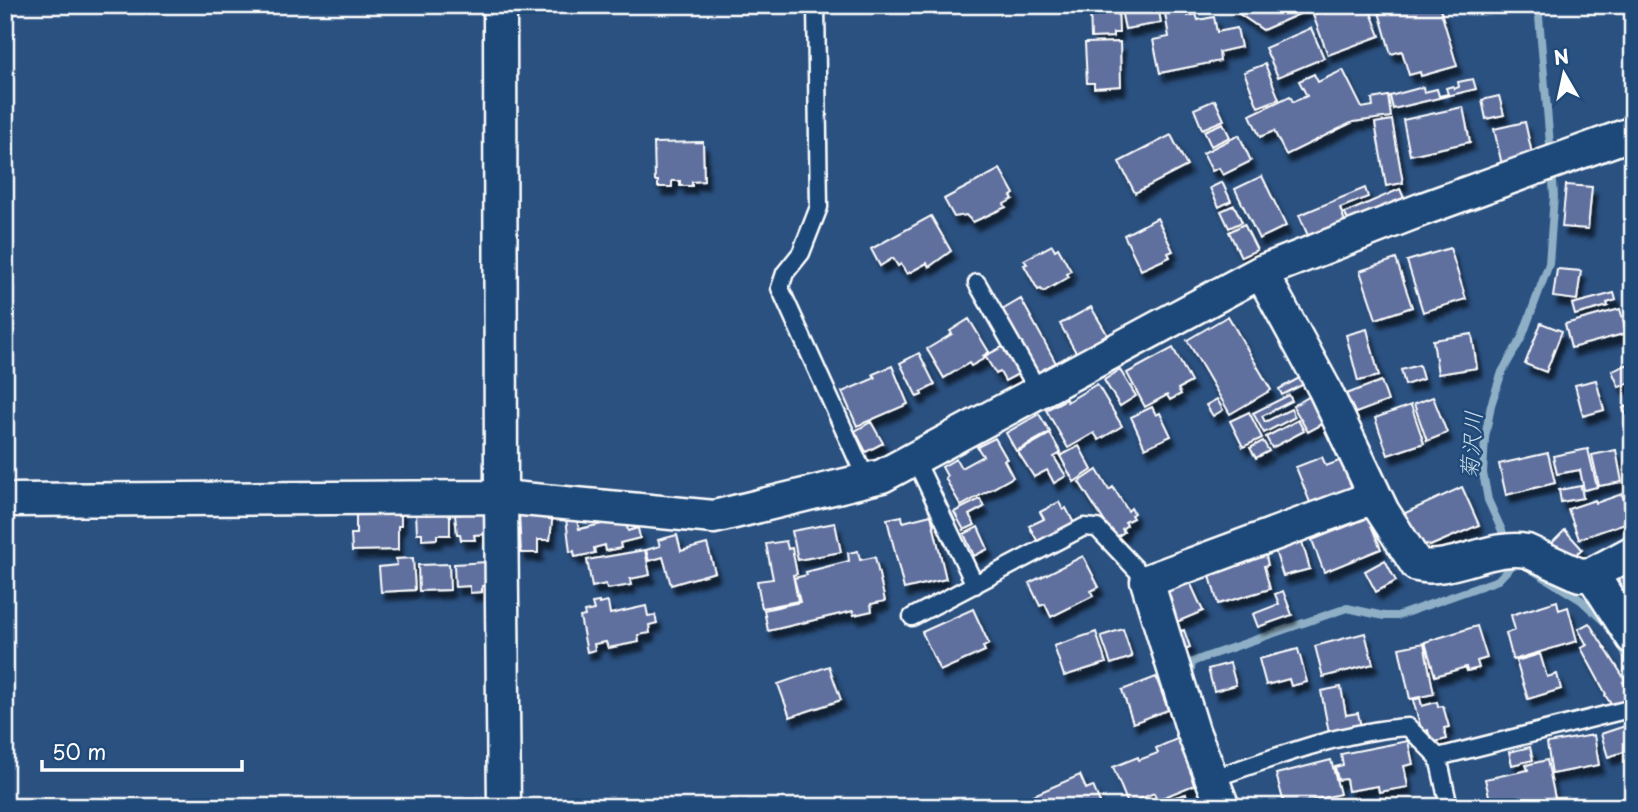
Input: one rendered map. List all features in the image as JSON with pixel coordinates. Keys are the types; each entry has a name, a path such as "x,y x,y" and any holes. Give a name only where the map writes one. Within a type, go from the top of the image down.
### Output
{"street":[{"path":"500,5 504,807"},
{"path":"5,500 501,496 714,517 882,476 1261,272 1423,209 1633,133"},
{"path":"1261,272 1324,388 1382,510"},
{"path":"1217,793 1193,731 1147,581 1363,501 1376,501 1418,565 1431,569 1476,556 1505,551 1527,551 1580,575 1592,574 1633,552"},
{"path":"1592,574 1633,638"}],"lane":[{"path":"816,5 819,207 811,233 801,253 785,273 780,288 867,481"},
{"path":"977,283 1039,392"},
{"path":"915,459 975,585"},
{"path":"912,617 1084,527 1097,528 1147,581"},
{"path":"1438,757 1633,708"},
{"path":"1217,793 1291,752 1408,727 1438,757 1449,807"}],"building":[{"path":"1118,5 1119,33 1113,33 1113,37 1091,38 1090,6"},
{"path":"1120,5 1158,5 1161,23 1125,29"},
{"path":"1226,5 1312,5 1313,8 1263,30"},
{"path":"1337,5 1368,5 1380,36 1328,55 1313,15"},
{"path":"1377,5 1439,5 1457,66 1421,76 1420,72 1409,75 1402,51 1391,54"},
{"path":"1187,8 1188,16 1196,14 1198,20 1214,17 1217,32 1237,28 1241,47 1219,52 1220,61 1160,73 1153,40 1169,37 1165,13"},
{"path":"1311,28 1324,58 1278,77 1265,48"},
{"path":"1120,42 1121,86 1094,88 1094,83 1087,83 1085,43"},
{"path":"1265,64 1279,99 1258,107 1244,72"},
{"path":"1343,70 1362,108 1373,106 1372,99 1388,96 1391,117 1353,122 1286,155 1274,131 1260,137 1250,115 1290,96 1293,102 1307,96 1299,81 1314,74 1318,82"},
{"path":"1473,79 1476,89 1393,109 1390,96 1423,87 1424,92 1437,89 1439,96 1448,94 1446,88 1459,87 1458,82"},
{"path":"1499,96 1504,115 1486,119 1482,100"},
{"path":"1215,100 1224,120 1202,129 1194,109"},
{"path":"1463,107 1470,142 1410,155 1403,120"},
{"path":"1392,120 1403,183 1386,186 1375,123"},
{"path":"1525,122 1533,158 1502,165 1494,129"},
{"path":"1223,123 1230,137 1211,146 1204,131"},
{"path":"1171,135 1187,166 1135,193 1119,162"},
{"path":"1239,135 1251,161 1223,175 1219,168 1212,171 1203,153"},
{"path":"703,142 704,181 692,182 692,186 680,186 680,181 672,181 672,187 658,187 658,181 655,181 654,143"},
{"path":"1000,169 1014,194 1011,196 1013,199 1004,204 1006,207 973,222 966,215 954,217 944,199"},
{"path":"1262,176 1286,226 1259,239 1235,189"},
{"path":"1222,182 1231,201 1219,207 1210,188"},
{"path":"1566,185 1592,187 1588,229 1562,227"},
{"path":"1365,188 1368,197 1340,208 1348,230 1312,245 1299,215"},
{"path":"1400,189 1407,205 1351,228 1345,213"},
{"path":"1234,205 1242,222 1229,228 1221,211"},
{"path":"931,216 951,251 929,267 927,263 907,274 893,258 880,266 871,249"},
{"path":"1157,218 1173,251 1168,253 1170,257 1141,270 1124,235"},
{"path":"1244,224 1257,250 1241,257 1229,232"},
{"path":"1052,245 1055,250 1058,248 1071,271 1067,274 1069,277 1043,292 1038,290 1024,265 1027,264 1024,260"},
{"path":"1450,248 1466,299 1423,312 1407,261"},
{"path":"1396,259 1412,307 1376,319 1360,271"},
{"path":"1557,269 1581,271 1577,300 1553,297"},
{"path":"1614,293 1616,300 1607,303 1608,306 1575,315 1572,304"},
{"path":"1021,299 1056,363 1037,373 1002,310"},
{"path":"1091,307 1107,334 1102,337 1105,341 1078,356 1060,324"},
{"path":"1620,309 1627,333 1571,348 1565,324"},
{"path":"1228,316 1271,390 1230,414 1187,340"},
{"path":"969,319 989,352 983,356 985,358 971,366 969,363 944,378 927,349 952,334 950,331"},
{"path":"1541,323 1562,331 1546,372 1525,364"},
{"path":"1367,329 1379,376 1358,381 1346,335"},
{"path":"1472,334 1477,368 1438,374 1433,340"},
{"path":"1004,346 1020,373 1005,381 1000,372 996,374 985,356"},
{"path":"1173,348 1191,382 1178,389 1181,394 1170,400 1167,395 1145,407 1127,373"},
{"path":"919,353 935,385 917,397 900,363"},
{"path":"1633,362 1633,382 1619,387 1612,371"},
{"path":"1419,365 1423,379 1405,385 1401,370"},
{"path":"892,366 908,404 857,426 842,392 875,378 873,374"},
{"path":"1120,370 1136,396 1120,406 1104,380"},
{"path":"1305,375 1308,382 1282,395 1279,389"},
{"path":"1596,380 1604,410 1583,416 1575,385"},
{"path":"1381,381 1388,401 1345,417 1338,397"},
{"path":"1097,384 1122,426 1099,440 1094,433 1068,448 1046,410 1066,399 1067,402"},
{"path":"1314,394 1328,421 1308,432 1293,406"},
{"path":"1289,395 1292,401 1262,416 1265,422 1291,409 1295,417 1264,433 1253,413"},
{"path":"1433,397 1447,433 1427,441 1414,404"},
{"path":"1217,399 1223,410 1213,416 1206,405"},
{"path":"1633,404 1633,428 1631,428 1623,408"},
{"path":"1411,405 1424,443 1388,455 1375,418"},
{"path":"1152,407 1156,415 1160,413 1171,436 1145,448 1131,417"},
{"path":"1249,412 1262,438 1243,447 1230,421"},
{"path":"1039,414 1050,432 1016,451 1006,433"},
{"path":"1298,420 1304,431 1272,448 1266,437"},
{"path":"871,422 883,443 866,452 855,431"},
{"path":"1050,434 1061,453 1054,457 1066,476 1054,483 1047,470 1034,477 1018,452"},
{"path":"995,438 1013,477 961,506 945,478 947,476 942,467 956,459 961,468 983,456 977,447"},
{"path":"1263,441 1269,451 1256,458 1250,448"},
{"path":"1079,446 1092,470 1074,482 1060,456"},
{"path":"1588,449 1597,487 1584,490 1580,470 1557,474 1553,456"},
{"path":"1616,450 1622,482 1599,486 1592,455"},
{"path":"1548,453 1555,483 1506,495 1499,464"},
{"path":"1322,457 1326,466 1347,458 1360,491 1313,510 1296,467"},
{"path":"1097,470 1109,490 1113,487 1128,511 1131,508 1134,513 1131,515 1133,518 1125,522 1127,525 1122,529 1124,532 1115,538 1079,482"},
{"path":"1581,486 1583,498 1561,502 1559,490"},
{"path":"1462,487 1479,525 1419,548 1403,514"},
{"path":"1622,494 1631,521 1579,539 1568,509"},
{"path":"980,499 984,507 969,515 975,525 964,530 954,512"},
{"path":"1059,502 1063,510 1066,508 1074,523 1038,542 1029,526 1044,519 1040,512"},
{"path":"401,508 398,550 352,551 351,534 356,534 356,513"},
{"path":"450,511 450,535 437,535 437,539 422,540 422,533 417,533 416,512"},
{"path":"486,512 488,534 474,535 475,540 461,540 460,534 457,534 455,515"},
{"path":"553,512 550,540 538,540 538,553 521,553 519,513"},
{"path":"931,515 946,579 904,589 887,519 902,516 903,522"},
{"path":"576,516 579,529 625,519 628,531 638,528 640,538 620,543 621,548 606,551 605,545 594,548 595,553 575,557 574,551 570,552 566,518"},
{"path":"1368,518 1381,549 1324,572 1312,540"},
{"path":"835,523 841,552 798,560 792,531"},
{"path":"978,527 988,549 974,556 964,534"},
{"path":"1565,530 1582,549 1569,561 1552,543"},
{"path":"677,535 681,551 707,544 715,572 671,585 663,557 649,561 646,550 660,546 658,540"},
{"path":"1300,535 1310,569 1283,576 1273,544"},
{"path":"786,541 788,549 792,548 798,601 762,608 757,581 773,579 766,544"},
{"path":"645,550 650,575 630,579 631,585 607,589 606,584 592,587 587,560"},
{"path":"858,551 860,560 875,557 885,601 871,604 872,611 854,615 853,611 768,631 764,610 800,602 794,578 807,575 806,572 849,561 848,553"},
{"path":"1265,552 1268,565 1264,566 1270,589 1218,604 1208,569"},
{"path":"1083,556 1099,587 1091,591 1093,596 1051,617 1045,604 1040,606 1029,583"},
{"path":"413,558 415,590 381,592 379,567 397,565 396,559"},
{"path":"1385,560 1396,581 1376,592 1365,571"},
{"path":"487,562 488,586 482,586 482,592 470,593 470,586 455,587 454,564"},
{"path":"449,564 450,590 419,591 418,565"},
{"path":"1633,565 1633,616 1616,571"},
{"path":"1189,580 1203,611 1172,624 1158,593"},
{"path":"1283,591 1292,615 1258,627 1253,614 1279,604 1275,594"},
{"path":"1557,601 1559,610 1568,607 1577,641 1513,660 1506,633 1515,630 1511,615"},
{"path":"608,602 610,614 646,606 648,616 655,615 657,623 649,625 650,633 638,635 639,642 608,648 606,642 594,644 595,650 587,652 580,617 585,616 584,612 594,610 592,603"},
{"path":"973,609 989,644 983,647 985,651 940,671 922,632"},
{"path":"1589,623 1626,681 1623,682 1633,696 1630,698 1633,702 1613,707 1605,695 1581,648 1587,645 1578,629"},
{"path":"1477,626 1487,658 1477,661 1479,668 1467,671 1466,667 1435,676 1425,642"},
{"path":"1123,629 1132,657 1111,664 1101,636"},
{"path":"1184,630 1190,647 1181,651 1174,633"},
{"path":"1096,632 1106,663 1064,676 1054,646"},
{"path":"1365,633 1373,664 1323,677 1315,646"},
{"path":"1424,643 1434,694 1410,699 1399,648"},
{"path":"1298,649 1307,682 1291,686 1289,679 1266,685 1259,659"},
{"path":"1540,654 1547,677 1557,674 1561,689 1528,699 1516,661"},
{"path":"1230,663 1236,685 1214,691 1208,669"},
{"path":"829,666 841,700 790,717 778,684"},
{"path":"1156,677 1168,710 1133,723 1122,690"},
{"path":"1341,687 1346,715 1358,713 1361,727 1329,733 1321,691"},
{"path":"1420,698 1422,706 1437,702 1438,707 1443,706 1449,727 1444,728 1447,739 1431,743 1428,730 1422,732 1413,700"},
{"path":"1628,725 1633,749 1608,757 1601,734"},
{"path":"1594,735 1599,765 1552,774 1547,743"},
{"path":"1179,738 1195,777 1192,779 1194,785 1157,800 1154,793 1128,804 1113,767 1138,757 1139,760 1158,753 1156,748"},
{"path":"1408,741 1413,764 1404,766 1408,787 1379,792 1378,786 1348,791 1346,779 1338,780 1335,767 1343,765 1341,754"},
{"path":"1530,747 1533,760 1512,765 1509,752"},
{"path":"1331,760 1340,794 1285,807 1276,774"},
{"path":"1547,760 1555,798 1543,801 1544,805 1536,807 1483,807 1482,802 1490,800 1485,779 1528,770 1526,765"},
{"path":"1080,775 1086,789 1093,786 1102,807 1025,807 1022,800"},
{"path":"1186,794 1189,803 1168,807 1165,800"}],"waterway":[{"name":"菊沢川","path":"1538,5 1551,156"},
{"name":"菊沢川","path":"1508,544 1488,500 1483,473 1485,438 1491,405 1502,372 1522,337 1549,264 1554,196 1552,169"},
{"name":"菊沢川","path":"1189,680 1192,662 1208,656 1347,608 1397,616 1498,580 1515,559"},
{"path":"1531,569 1581,600 1608,625"},
{"path":"1621,644 1633,669"}]}
